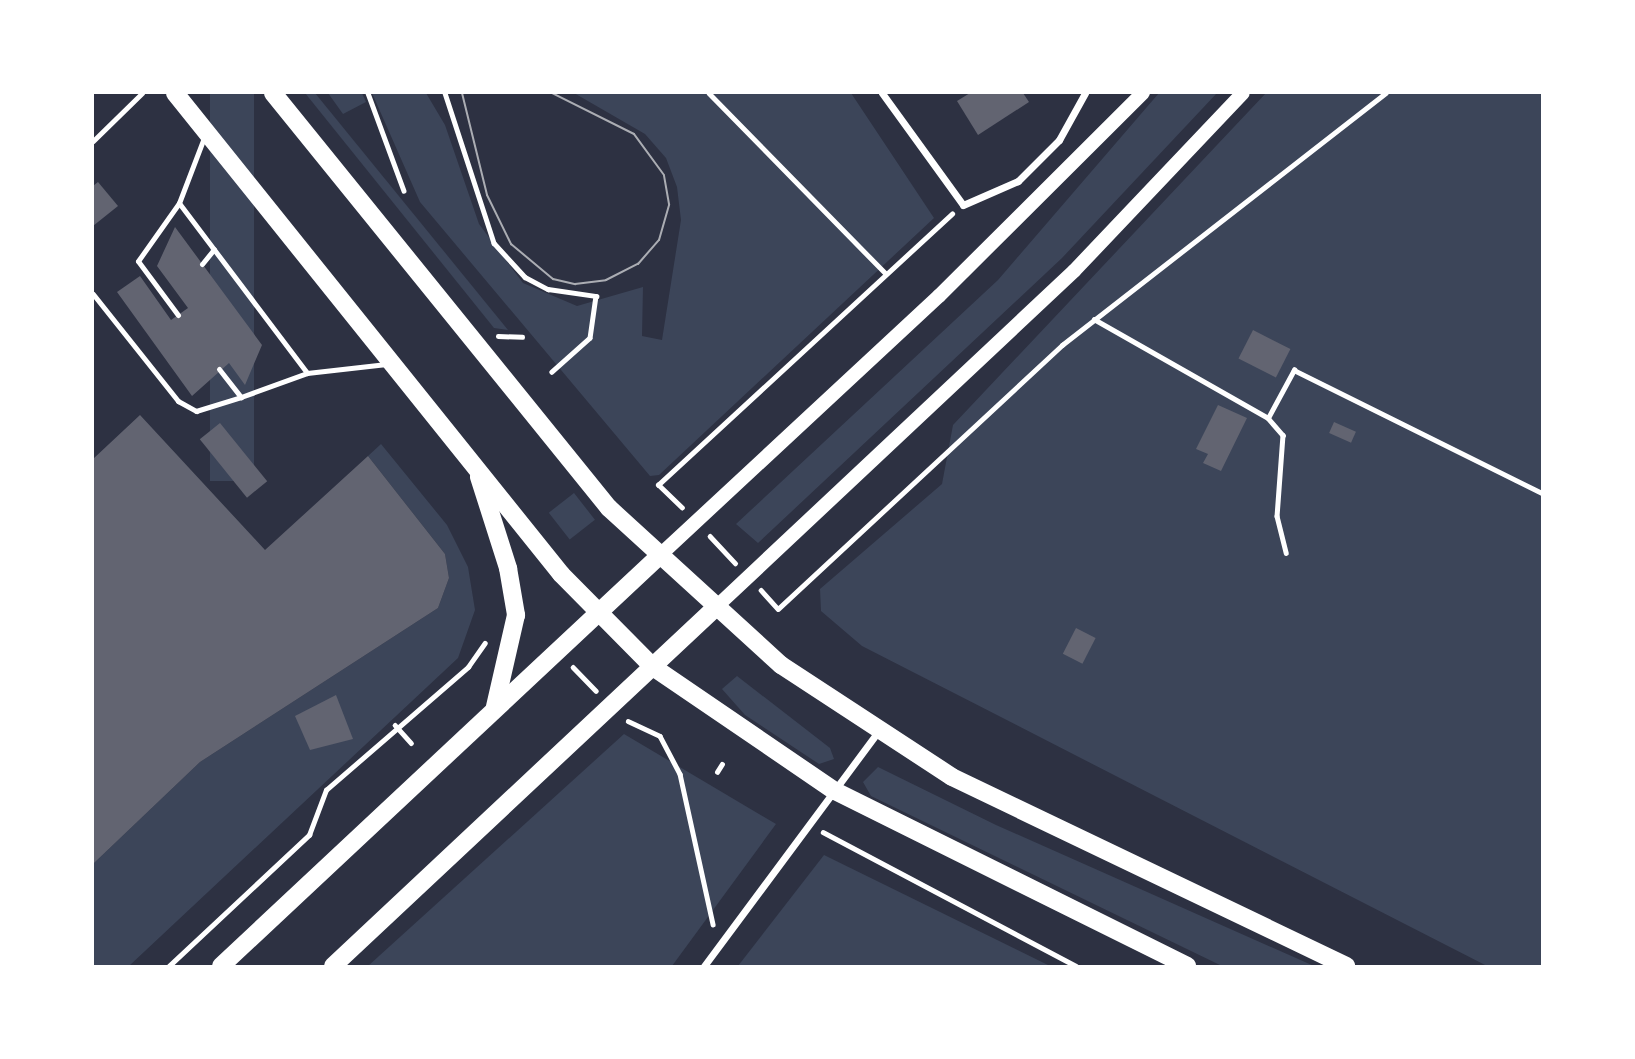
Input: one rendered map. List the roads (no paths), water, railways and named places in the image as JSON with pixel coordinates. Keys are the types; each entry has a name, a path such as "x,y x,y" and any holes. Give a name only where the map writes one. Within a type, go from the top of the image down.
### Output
{"main road":[{"path":"175,93 597,615 653,667 835,792 1187,966"},
{"path":"273,93 566,457 658,557 714,609 877,733 977,790 1346,966"},
{"path":"221,966 939,296 1143,93"},
{"path":"333,966 1074,271 1243,93"},
{"path":"475,467 508,568 516,615 494,710"}],"street":[{"path":"882,93 963,205 1018,181 1059,140 1086,93"},
{"path":"704,966 877,733"}],"lane":[{"path":"93,141 142,93"},
{"path":"178,315 138,261 179,203 206,132"},
{"path":"179,203 307,373"},
{"path":"202,264 214,249"},
{"path":"93,294 178,401 196,411 307,373 393,364"},
{"path":"219,369 241,397"}],"tram line":[{"path":"462,93 487,195 511,244 553,279 575,284 606,280 638,264 659,240 669,204 664,175 634,134 552,93"}]}
